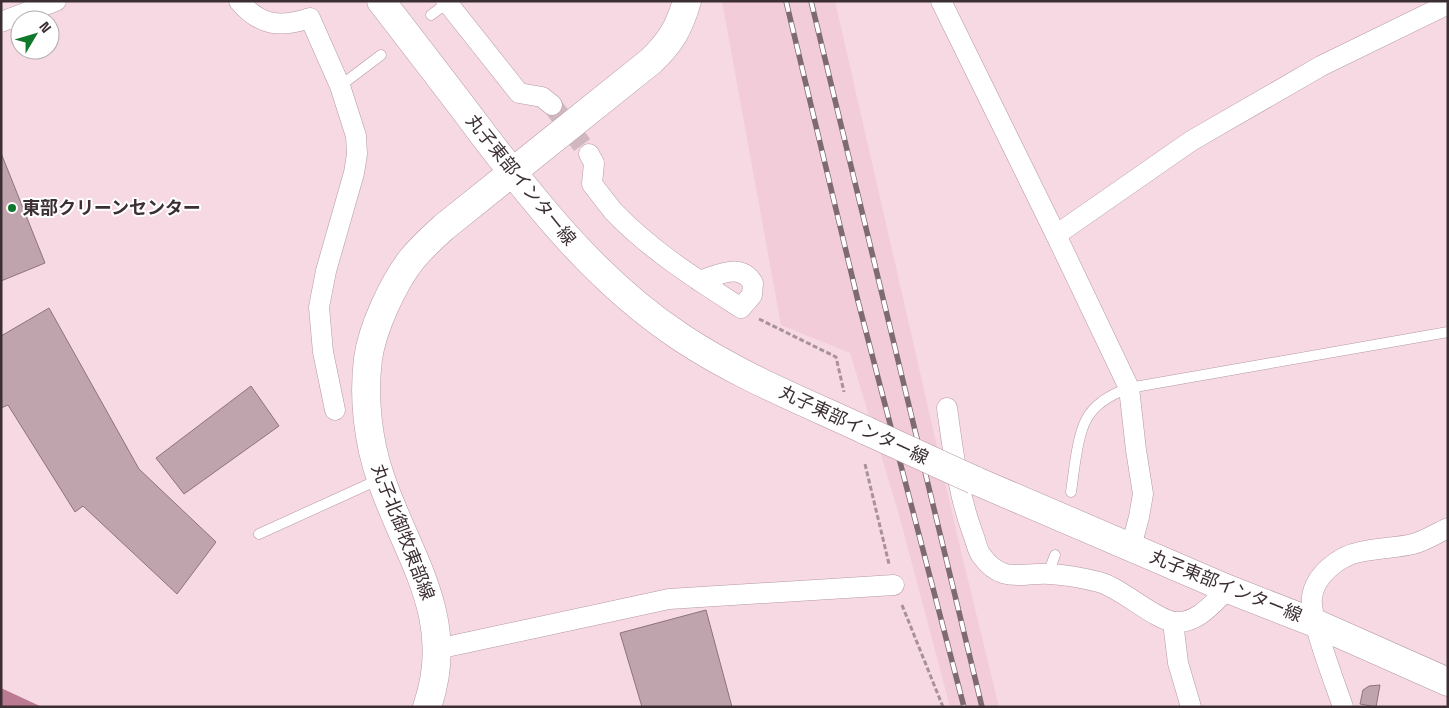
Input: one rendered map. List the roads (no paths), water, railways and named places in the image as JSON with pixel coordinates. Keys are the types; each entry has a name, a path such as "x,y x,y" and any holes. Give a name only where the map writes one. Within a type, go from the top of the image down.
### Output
{"main road":[{"name":"丸子東部インター線","path":"381,1 513,173 576,249 622,291 674,332 714,358 974,480 1228,589 1315,623 1448,682"},
{"name":"丸子北御牧東部線","path":"427,707 433,689 437,649 434,616 427,589 381,478 369,426 366,400 368,358 388,300 399,279 413,259 444,227 632,78 664,49 674,36 681,22 687,1"}],"street":[{"path":"1,22 56,1"},
{"path":"239,1 250,15 262,21 294,24 310,18 340,86 356,136 357,154 354,173 326,271 319,307 323,352 335,410"},
{"path":"941,1 1129,388 1143,494 1131,547"},
{"path":"446,2 519,93 542,97 552,105"},
{"path":"1056,235 1191,141 1321,66 1448,4"},
{"path":"589,154 594,163 592,184 613,210 663,255 699,281 742,308 752,295 753,283 748,275 742,272 731,272 699,281"},
{"path":"947,408 965,513 981,555 992,567 1006,575 1048,574 1090,580 1111,586 1160,617 1173,622 1193,620 1228,589"},
{"path":"1343,707 1315,623 1312,597 1315,587 1333,564 1344,557 1359,552 1414,544 1448,528"},
{"path":"437,649 669,599 894,585"},
{"path":"1173,622 1178,663 1191,707"}],"lane":[{"path":"431,15 446,2"},
{"path":"340,86 381,54"},
{"path":"1071,492 1086,419 1096,407 1114,393 1129,388 1448,332"},
{"path":"259,534 381,478"},
{"path":"1048,574 1055,555"}],"tunnel":[{"path":"552,105 589,154"}],"railway":[{"path":"786,1 858,301 964,707"},
{"path":"811,1 982,707"}],"place":[{"name":"東部クリーンセンター","path":"12,208"}]}
